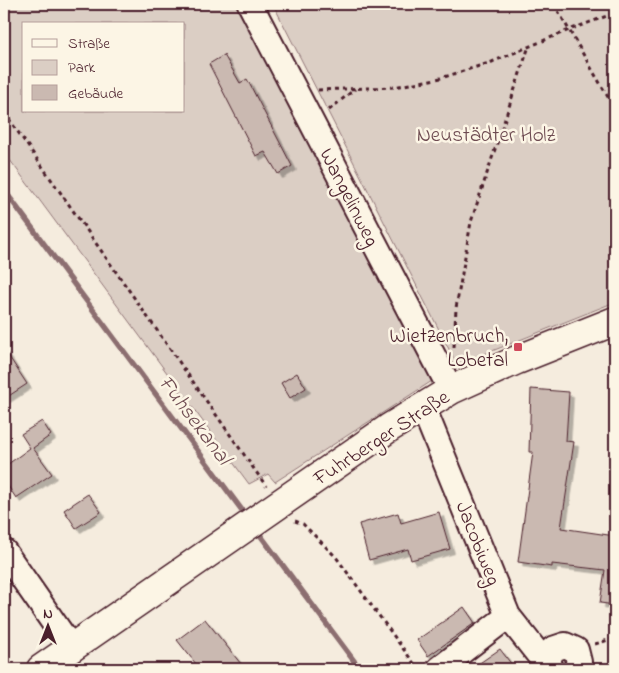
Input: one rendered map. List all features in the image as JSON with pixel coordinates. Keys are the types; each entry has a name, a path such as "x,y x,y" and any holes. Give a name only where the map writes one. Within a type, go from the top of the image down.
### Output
{"main road":[{"name":"Fuhrberger Straße","path":"41,669 389,428 451,390 517,360 615,321"}],"street":[{"name":"Wangelinweg","path":"250,4 451,390"},
{"name":"Jacobiweg","path":"423,407 508,616 551,669"},
{"path":"4,551 72,649"},
{"path":"439,669 508,616"},
{"name":"Jacobiweg","path":"551,669 548,660 553,649 565,645 576,650 580,662 576,669"}],"path":[{"path":"554,4 615,109"},
{"path":"295,91 394,87 441,78 492,62 615,13"},
{"path":"453,354 456,308 471,222 529,46"},
{"path":"312,124 355,88"},
{"path":"4,112 273,510 302,524 336,557 418,669"}],"green space":[{"path":"4,4 237,4 432,381 275,482 268,474 249,484 4,152"},
{"name":"Neustädter Holz","path":"273,4 615,4 615,302 457,365"}],"building":[{"path":"224,55 240,83 247,79 292,166 278,174 265,152 256,156 209,64"},
{"path":"4,349 27,384 4,399"},
{"path":"297,373 306,388 290,398 281,383"},
{"path":"531,389 569,392 566,441 574,442 561,528 615,536 615,605 600,603 605,570 552,564 552,567 518,562 533,452 529,452"},
{"path":"42,421 51,435 33,448 52,474 16,498 4,480 4,467 30,448 21,434"},
{"path":"88,494 101,512 76,528 64,510"},
{"path":"439,512 450,549 411,560 408,549 369,560 359,524 398,513 401,523"},
{"path":"464,607 475,623 428,656 417,640"},
{"path":"205,619 245,669 200,669 177,640"},
{"path":"500,649 515,669 471,669"}],"waterway":[{"name":"Fuhsekanal","path":"4,190 247,517"},
{"name":"Fuhsekanal","path":"255,528 360,669"}],"place":[{"name":"Wietzenbruch, Lobetal","path":"518,347"}]}
